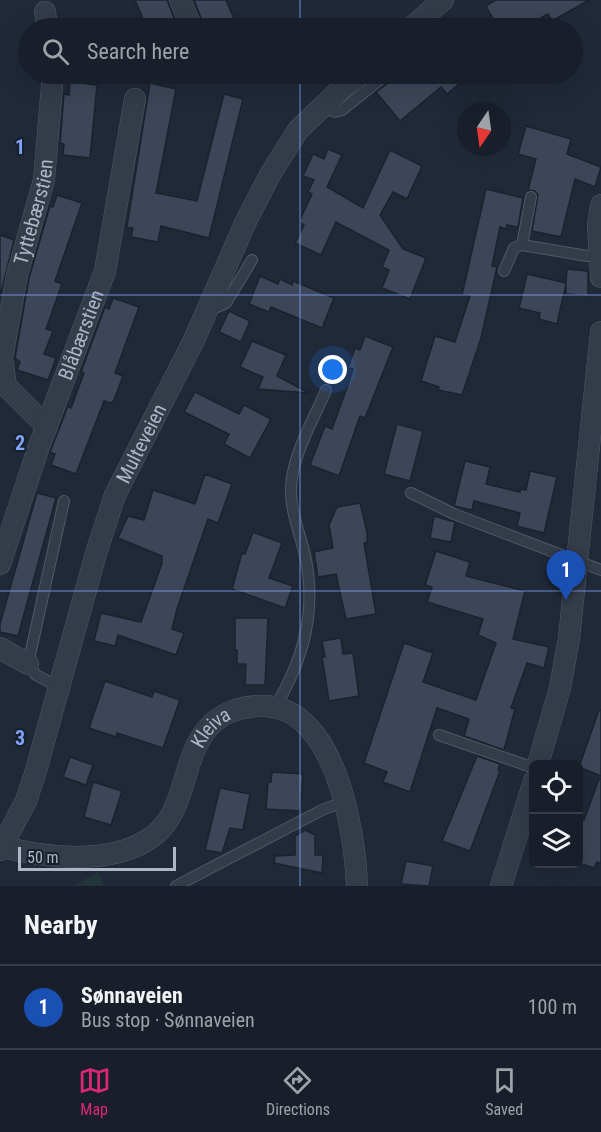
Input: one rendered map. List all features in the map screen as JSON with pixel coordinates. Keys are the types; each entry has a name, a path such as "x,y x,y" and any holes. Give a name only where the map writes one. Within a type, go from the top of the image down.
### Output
{"street":[{"path":"180,0 188,18"},
{"path":"422,18 443,0"},
{"name":"Tyttebærstien","path":"47,427 3,388 2,372 4,342 17,275 44,180 52,84"},
{"name":"Multeveien","path":"1,849 26,801 61,688 97,550 115,495 207,311 247,219 271,173 298,130 320,106 345,84"},
{"name":"Blåbærstien","path":"0,564 47,427 105,271 135,99"},
{"path":"601,205 598,226 601,277"},
{"path":"539,760 560,688 577,561 601,332"},
{"path":"0,648 28,664"},
{"name":"Kleiva","path":"1,849 72,858 125,849 148,840 166,822 174,808 196,748 208,728 217,719 240,708 275,707 297,717 315,733 328,755 353,841 357,886"},
{"path":"501,886 529,797"}],"lane":[{"path":"320,106 335,112 342,110 374,84"},
{"path":"522,245 531,197"},
{"path":"504,272 514,248 522,245 587,256 600,254"},
{"path":"207,311 220,307 230,298 252,260"},
{"path":"275,707 294,674 304,647 308,626 309,580 292,501 292,477 326,390"},
{"path":"411,493 454,514 601,570"},
{"path":"61,688 36,675 28,664 64,501"},
{"path":"439,735 529,766"},
{"path":"176,886 304,819 343,802"}],"green space":[{"path":"98,872 105,886 73,886"}],"building":[{"path":"135,0 167,0 174,18 143,18"},
{"path":"194,0 226,0 234,18 201,18"},
{"path":"496,0 589,0 557,18 550,18 548,14 541,18 493,18 486,6"},
{"path":"70,84 97,85 90,158 63,155 64,144 60,143 64,94 69,95"},
{"path":"150,84 176,89 156,193 197,201 224,94 243,99 209,238 161,226 158,242 131,237 133,228 127,227"},
{"path":"387,84 459,84 447,94 441,87 400,121 376,92"},
{"path":"526,126 571,139 567,154 601,167 595,187 575,179 561,237 532,231 538,195 535,191 528,190 536,159 518,154"},
{"path":"328,149 342,155 327,187 363,208 390,150 422,166 407,199 393,192 380,215 403,249 426,258 410,299 382,288 389,270 382,267 389,250 336,222 321,255 295,243 304,225 299,222 312,194 308,192 314,180 303,176 313,154 324,159"},
{"path":"486,189 523,198 518,227 507,225 507,229 500,227 492,266 497,267 481,338 462,395 438,390 439,387 421,381 435,336 455,342 470,296 462,295"},
{"path":"57,195 82,203 55,281 62,284 46,329 53,331 44,354 56,358 48,380 17,370 20,362 15,358 29,278 50,206 53,207"},
{"path":"0,235 14,240 0,297"},
{"path":"567,269 588,271 588,296 566,294 566,284 557,324 539,319 540,313 519,308 527,274 566,283"},
{"path":"260,276 278,284 280,279 292,285 293,281 334,298 322,328 271,307 269,312 249,304"},
{"path":"113,298 139,307 115,373 123,376 114,400 111,403 104,401 76,474 51,465 55,454 50,452 68,406 71,408 84,373 81,372 105,307 109,309"},
{"path":"229,311 250,321 241,342 219,332"},
{"path":"365,336 393,347 365,418 360,416 339,476 310,465 325,426 332,429 353,369 348,368 355,348 360,350"},
{"path":"252,341 286,355 277,376 309,393 258,389 263,377 240,367"},
{"path":"195,392 239,414 244,405 271,419 250,458 224,444 229,434 184,412"},
{"path":"397,424 423,431 410,481 384,474"},
{"path":"465,461 490,467 486,484 520,492 521,489 526,490 530,471 557,477 544,533 517,526 520,513 474,501 472,510 454,506"},
{"path":"205,474 232,484 218,523 208,519 177,609 172,629 184,633 176,655 118,635 115,646 94,641 101,613 141,622 162,563 162,556 118,538 128,516 144,520 153,490 195,504"},
{"path":"37,493 56,498 18,636 0,632 0,624"},
{"path":"360,503 367,532 367,543 364,543 376,614 346,619 336,574 318,577 314,552 333,548 329,525 337,507"},
{"path":"434,516 455,522 451,542 430,538"},
{"path":"253,532 282,543 269,578 293,586 285,608 232,589 242,553 245,554"},
{"path":"436,551 470,562 466,576 525,591 513,639 549,647 544,668 527,663 511,708 515,709 504,750 464,736 469,719 437,708 410,792 383,782 387,772 364,763 404,643 433,653 423,682 476,700 496,643 478,635 483,619 427,602 432,587 425,585"},
{"path":"235,618 268,618 265,685 245,685 246,664 237,664"},
{"path":"341,638 343,654 353,653 359,696 329,701 322,657 325,657 322,641"},
{"path":"105,681 152,697 154,691 180,700 163,748 117,733 116,737 89,728"},
{"path":"599,710 601,710 601,776 583,769 581,760"},
{"path":"477,756 500,764 498,770 500,771 470,851 442,841"},
{"path":"70,757 93,765 86,785 63,777"},
{"path":"272,772 303,774 300,811 266,809 268,782 271,782"},
{"path":"599,779 601,779 601,863 597,862 594,868 583,864 584,820"},
{"path":"93,782 122,791 111,825 84,817"},
{"path":"220,788 250,794 243,830 230,828 222,853 205,850"},
{"path":"305,830 315,835 315,855 323,855 322,873 274,863 275,856 295,855 295,836"},
{"path":"406,861 433,866 429,886 401,884"}],"place":[{"name":"Sønnaveien","path":"566,600"}]}
